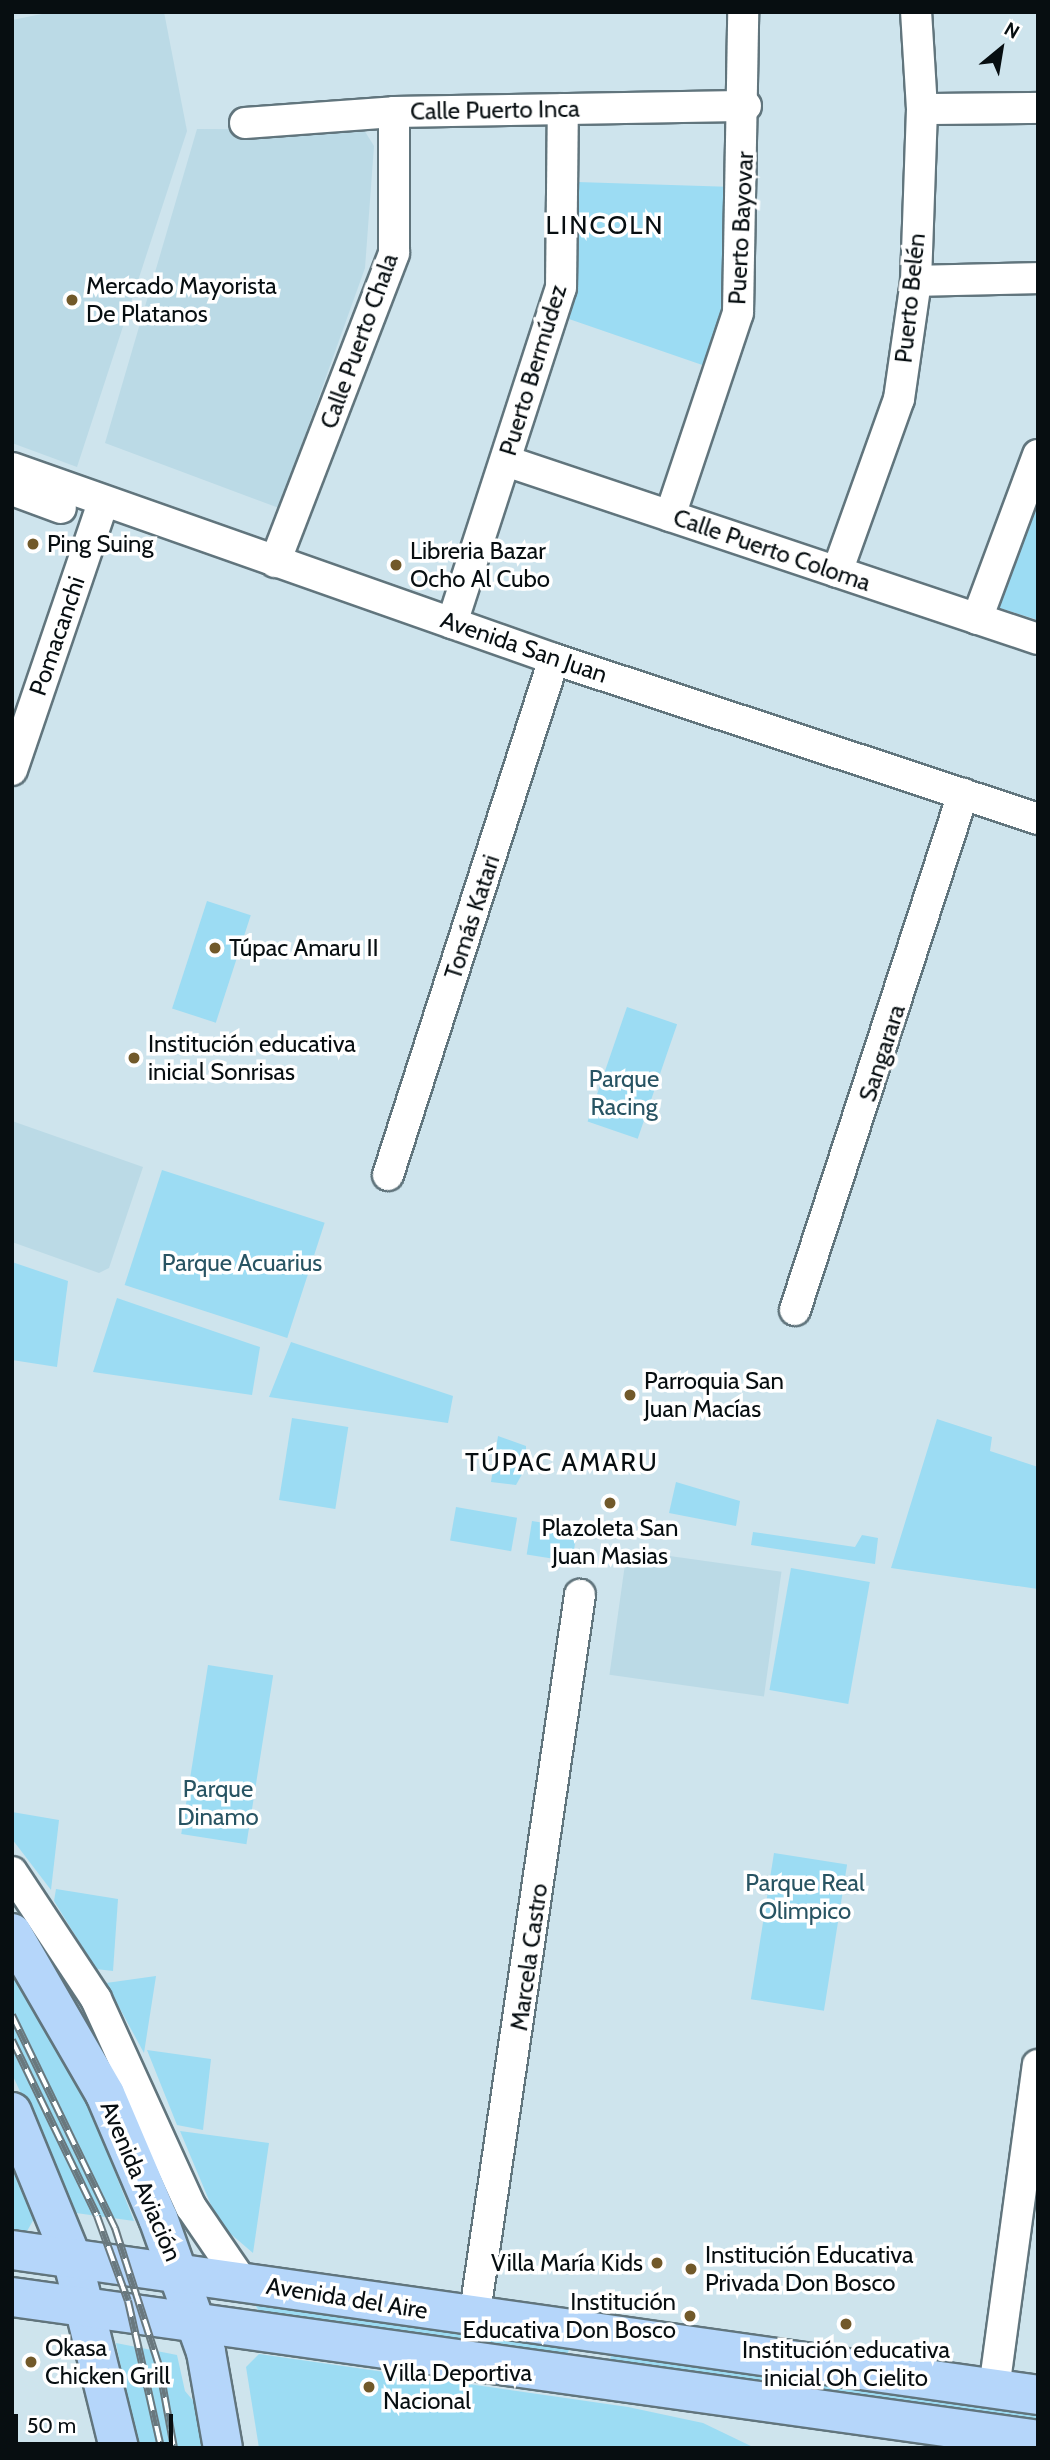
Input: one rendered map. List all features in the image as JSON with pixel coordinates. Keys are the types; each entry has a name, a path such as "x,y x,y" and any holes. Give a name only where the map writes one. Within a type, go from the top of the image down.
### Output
{"main road":[{"name":"Avenida Aviación","path":"12,1933 106,2094 179,2270 196,2322 223,2448"},
{"path":"12,2112 72,2258 87,2306 119,2448"},
{"name":"Avenida del Aire","path":"12,2250 179,2270 474,2319 1038,2395"},
{"name":"Avenida del Aire","path":"12,2297 584,2374 1038,2440"},
{"path":"584,2374 588,2335"}],"street":[{"name":"Puerto Bayovar","path":"670,516 738,313 746,106 743,12"},
{"name":"Puerto Belén","path":"837,572 899,400 916,281 922,109 916,12"},
{"name":"Calle Puerto Inca","path":"245,123 394,112 746,106"},
{"path":"922,109 1038,108"},
{"name":"Puerto Bermúdez","path":"452,623 561,288 563,109"},
{"name":"Calle Puerto Chala","path":"275,562 394,253 394,112"},
{"path":"916,281 1038,278"},
{"path":"977,619 1038,455"},
{"name":"Calle Puerto Coloma","path":"506,461 1038,639"},
{"name":"Avenida San Juan","path":"12,468 99,512 552,669 961,803 1038,819"},
{"name":"Avenida San Juan","path":"12,490 275,562 452,623 552,669"},
{"name":"Pomacanchi","path":"12,770 99,512"},
{"name":"Tomás Katari","path":"388,1175 552,669"},
{"name":"Avenida San Juan","path":"961,803 1038,839"},
{"name":"Sangarara","path":"795,1310 961,803"},
{"name":"Marcela Castro","path":"474,2319 580,1595"},
{"name":"Avenida Aviación","path":"12,1872 115,2032 191,2207 241,2280"},
{"path":"994,2389 1038,2066"}],"shaded area":[{"name":"Mercado Mayorista De Platanos","path":"52,12 164,12 187,131 77,467 12,443 12,20"},
{"path":"197,129 364,130 374,146 365,268 279,508 105,443"},
{"path":"12,1121 143,1167 109,1268 99,1273 12,1242"},
{"path":"627,1550 781,1572 764,1696 609,1675"}],"green space":[{"path":"577,182 734,187 730,312 711,368 569,319 578,287"},
{"path":"1038,485 1038,620 993,606"},
{"path":"207,901 251,915 216,1023 172,1008"},
{"name":"Parque Racing","path":"627,1007 677,1024 638,1139 588,1121"},
{"name":"Parque Acuarius","path":"162,1170 325,1223 287,1338 125,1285"},
{"path":"12,1262 68,1281 57,1367 12,1360"},
{"path":"117,1298 260,1347 252,1395 93,1372"},
{"path":"291,1342 453,1396 448,1423 269,1397"},
{"path":"292,1418 348,1427 335,1509 279,1500"},
{"path":"937,1419 992,1437 990,1451 1038,1467 1038,1589 891,1568"},
{"path":"498,1436 526,1446 526,1467 516,1485 491,1482"},
{"path":"676,1482 740,1501 736,1526 669,1513"},
{"path":"456,1507 517,1518 511,1551 450,1540"},
{"path":"532,1521 577,1528 572,1562 527,1555"},
{"path":"753,1532 855,1547 862,1535 878,1538 875,1564 751,1545"},
{"path":"791,1568 870,1582 848,1704 769,1690"},
{"name":"Parque Dinamo","path":"208,1665 273,1675 246,1844 181,1834"},
{"path":"12,1812 59,1820 51,1890 12,1839"},
{"name":"Parque Real Olimpico","path":"774,1853 847,1865 824,2011 751,1999"},
{"path":"56,1889 118,1899 113,1971 96,1969 54,1901"},
{"path":"12,1965 78,2078 134,2221 76,2213 12,2074"},
{"path":"156,1976 144,2053 106,1983"},
{"path":"147,2050 211,2059 203,2130 177,2125"},
{"path":"180,2131 269,2143 253,2253 219,2224"},
{"path":"12,2154 35,2217 26,2233 12,2235"},
{"path":"248,2294 568,2344 569,2350 566,2357 265,2320"},
{"path":"116,2343 177,2355 185,2391 205,2415 212,2448 137,2448"},
{"path":"612,2347 1038,2407 1035,2425 609,2365"},
{"name":"Villa Deportiva Nacional","path":"259,2354 628,2407 703,2423 755,2448 259,2448 246,2367"}],"railway":[{"path":"12,2015 115,2228 159,2366 174,2448"},
{"path":"12,2040 97,2216 128,2301 161,2448"}],"place":[{"name":"Mercado Mayorista De Platanos","path":"72,300"},
{"name":"Ping Suing","path":"33,544"},
{"name":"Libreria Bazar Ocho Al Cubo","path":"396,565"},
{"name":"Túpac Amaru II","path":"215,948"},
{"name":"Institución educativa inicial Sonrisas","path":"134,1058"},
{"name":"Parroquia San Juan Macías","path":"630,1395"},
{"name":"Plazoleta San Juan Masias","path":"610,1503"},
{"name":"Villa María Kids","path":"657,2263"},
{"name":"Institución Educativa Privada Don Bosco","path":"691,2269"},
{"name":"Institución Educativa Don Bosco","path":"690,2316"},
{"name":"Institución educativa inicial Oh Cielito","path":"846,2324"},
{"name":"Okasa Chicken Grill","path":"31,2362"},
{"name":"Villa Deportiva Nacional","path":"369,2387"}],"district":[{"name":"LINCOLN","path":"605,226"},
{"name":"TÚPAC AMARU","path":"562,1463"}]}
